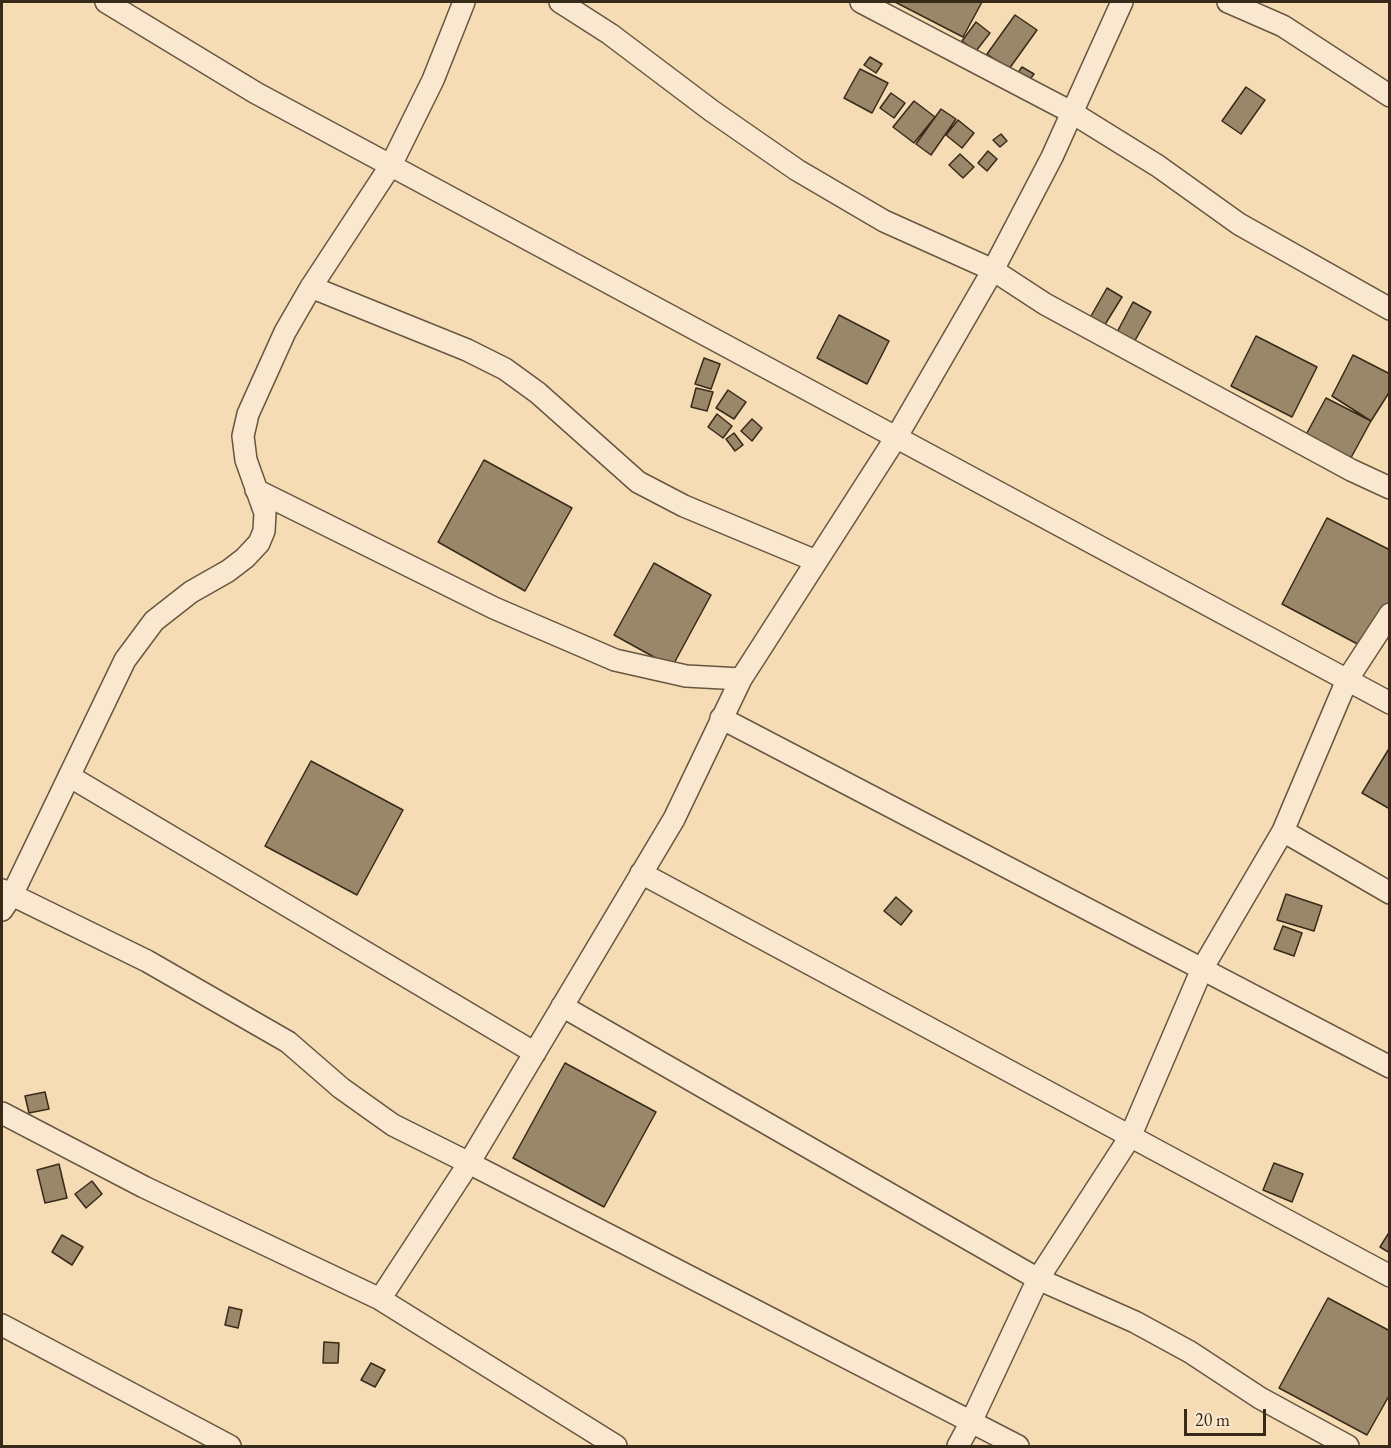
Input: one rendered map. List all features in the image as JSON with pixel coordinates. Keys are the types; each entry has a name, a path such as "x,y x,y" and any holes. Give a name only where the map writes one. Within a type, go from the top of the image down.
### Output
{"street":[{"path":"106,2 256,93 897,436 1389,703"},
{"path":"464,2 433,80 391,165 311,287 285,332 248,414 243,436 246,460 265,513 264,531 259,543 228,571 191,592 154,621 125,660 69,777 5,898 147,961 288,1042 341,1088 393,1125 1018,1446"},
{"path":"560,2 610,34 712,111 797,170 884,221 993,270 1045,304 1351,470 1389,488"},
{"path":"861,2 1071,112 1158,166 1239,224 1389,309"},
{"path":"380,1299 469,1163 535,1053 674,819 741,680 897,436 993,270 1052,157 1122,2"},
{"path":"1228,2 1282,26 1389,96"},
{"path":"311,287 467,350 505,369 538,393 638,482 684,506 816,561"},
{"path":"256,490 494,608 615,660 686,676 741,680"},
{"path":"958,1446 1038,1279 1130,1137 1202,969 1282,831 1347,680 1389,614"},
{"path":"721,718 1389,1067"},
{"path":"69,777 535,1053"},
{"path":"1282,831 1389,893"},
{"path":"641,873 1389,1276"},
{"path":"562,1006 1038,1279 1134,1322 1171,1342 1260,1398 1348,1446"},
{"path":"2,1113 144,1187 380,1299 616,1446"},
{"path":"2,1325 230,1446"}],"building":[{"path":"895,2 982,2 963,37"},
{"path":"1015,15 1037,30 1009,69 987,54"},
{"path":"976,22 990,33 976,51 962,41"},
{"path":"870,57 882,64 876,73 864,65"},
{"path":"1022,67 1034,74 1025,86 1014,78"},
{"path":"860,69 888,83 872,113 844,98"},
{"path":"1246,87 1265,100 1241,134 1222,121"},
{"path":"891,93 905,103 894,118 880,108"},
{"path":"914,101 935,117 914,143 893,127"},
{"path":"941,109 956,119 931,155 916,144"},
{"path":"958,120 974,133 962,148 946,135"},
{"path":"1001,134 1007,141 1000,147 993,140"},
{"path":"988,151 997,159 987,171 978,163"},
{"path":"960,154 974,167 963,178 949,165"},
{"path":"1107,288 1122,297 1101,331 1087,323"},
{"path":"1133,302 1151,312 1133,344 1116,334"},
{"path":"839,315 889,341 867,384 817,358"},
{"path":"1256,336 1317,367 1292,417 1231,386"},
{"path":"1353,355 1390,374 1390,391 1371,421 1332,396"},
{"path":"704,358 720,364 711,389 695,384"},
{"path":"696,388 713,392 707,411 691,407"},
{"path":"728,390 746,402 734,419 716,408"},
{"path":"1326,398 1371,421 1347,465 1302,442"},
{"path":"717,414 732,426 723,438 708,427"},
{"path":"752,419 762,428 752,441 741,431"},
{"path":"734,433 743,445 735,451 726,439"},
{"path":"484,460 572,508 525,591 438,542"},
{"path":"1327,518 1390,550 1390,601 1365,648 1282,604"},
{"path":"654,563 711,595 672,667 614,635"},
{"path":"1390,747 1390,809 1362,793"},
{"path":"311,761 403,810 357,895 265,846"},
{"path":"1286,894 1322,906 1314,931 1277,920"},
{"path":"896,897 912,911 901,925 884,911"},
{"path":"1283,926 1302,933 1294,956 1274,949"},
{"path":"565,1063 656,1112 604,1207 513,1158"},
{"path":"45,1092 49,1109 29,1113 25,1096"},
{"path":"1274,1163 1303,1174 1292,1202 1263,1190"},
{"path":"59,1164 67,1198 45,1203 37,1170"},
{"path":"92,1181 102,1194 86,1208 75,1194"},
{"path":"1390,1231 1390,1253 1380,1247"},
{"path":"62,1235 83,1247 72,1265 52,1252"},
{"path":"1328,1298 1390,1331 1390,1394 1367,1435 1279,1388"},
{"path":"229,1307 242,1310 238,1328 225,1325"},
{"path":"324,1342 339,1343 338,1363 323,1363"},
{"path":"371,1363 385,1370 375,1387 361,1380"}]}
